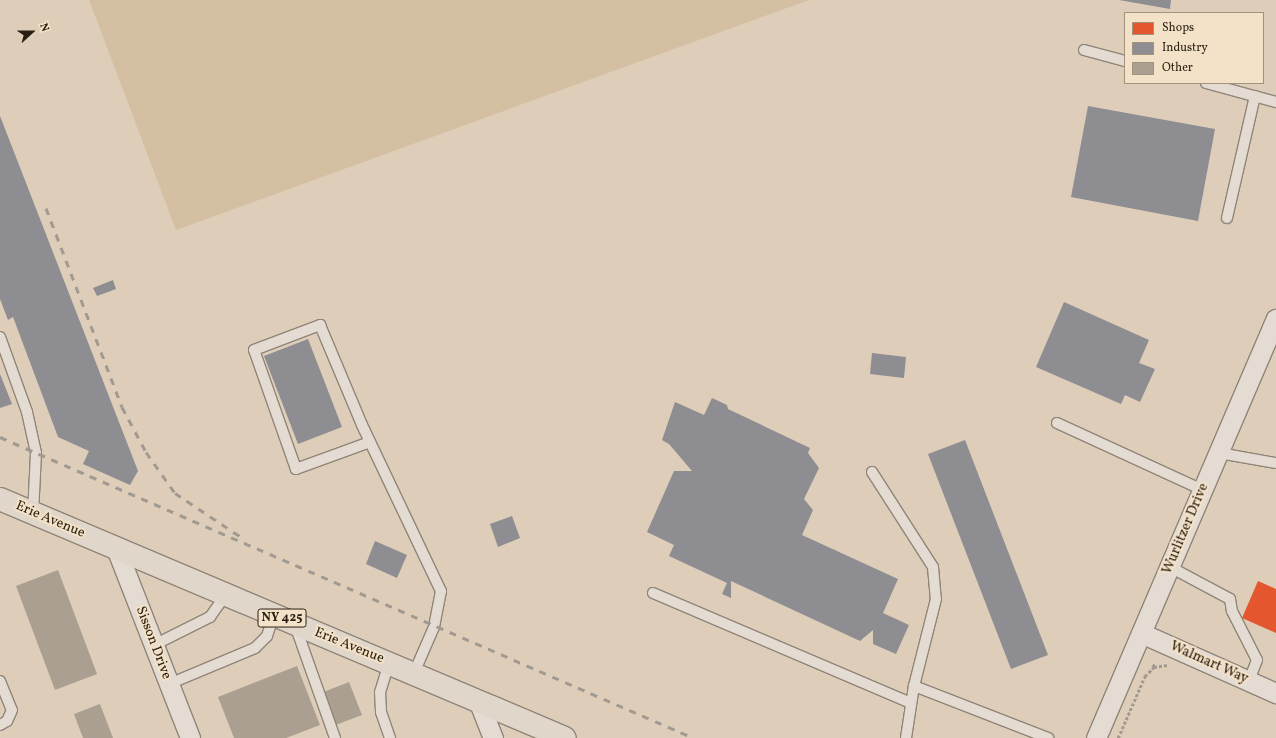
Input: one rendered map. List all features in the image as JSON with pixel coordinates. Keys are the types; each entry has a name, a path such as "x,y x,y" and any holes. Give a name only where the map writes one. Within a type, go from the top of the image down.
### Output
{"main road":[{"name":"Erie Avenue","path":"0,499 565,738"}],"street":[{"name":"Wurlitzer Drive","path":"1096,738 1276,319"},
{"name":"Sisson Drive","path":"116,548 190,738"},
{"name":"Walmart Way","path":"1141,633 1276,693"},
{"path":"478,700 493,738"}],"lane":[{"path":"1084,50 1124,61"},
{"path":"1210,84 1276,102"},
{"path":"1227,218 1255,96"},
{"path":"370,442 296,469 254,350 320,325 370,442 441,591 434,627 414,673"},
{"path":"0,337 27,412 36,453 33,514"},
{"path":"1057,423 1203,490"},
{"path":"1219,453 1276,463"},
{"path":"872,472 932,567 936,599 914,686 906,738"},
{"path":"1170,567 1230,599 1232,611 1257,660 1249,681"},
{"path":"653,593 911,703"},
{"path":"154,645 210,617 226,594"},
{"path":"169,684 255,648 267,636 274,614"},
{"path":"294,623 335,738"},
{"path":"389,663 380,692 381,712 390,738"},
{"path":"0,681 12,710 7,721 0,724"},
{"path":"914,686 1048,738"}],"path":[{"path":"1118,738 1145,676 1154,667 1152,662"}],"shaded area":[{"path":"89,0 809,0 176,230"}],"building: Shops":[{"path":"1258,581 1276,589 1276,633 1242,618"}],"building: Industry":[{"path":"1119,0 1171,0 1170,9"},
{"path":"1088,106 1215,129 1198,221 1071,197"},
{"path":"0,116 138,471 130,485 83,464 89,451 58,437 13,317 8,320 0,299"},
{"path":"113,280 116,289 97,296 93,288"},
{"path":"1064,302 1149,340 1139,363 1155,369 1140,402 1125,395 1121,404 1036,367"},
{"path":"308,339 342,427 298,444 264,356"},
{"path":"872,353 906,357 904,378 870,374"},
{"path":"0,374 12,404 0,408"},
{"path":"712,398 727,405 728,409 810,448 808,453 819,468 804,499 813,510 802,535 898,579 883,613 909,625 896,654 873,644 873,630 860,641 731,581 731,598 722,594 727,583 669,556 674,545 647,532 674,471 692,471 669,444 662,440 675,402 704,415"},
{"path":"965,440 1048,655 1011,669 928,454"},
{"path":"512,516 520,538 498,547 490,524"},
{"path":"375,541 407,555 397,578 366,564"}],"building: Other":[{"path":"58,570 97,674 55,690 16,586"},
{"path":"297,666 320,725 286,738 234,738 218,697"},
{"path":"349,682 362,715 333,726 321,693"},
{"path":"100,704 113,738 83,738 74,714"}],"railway":[{"path":"46,208 122,407 146,452 175,493 241,537"},
{"path":"0,437 694,738"}]}
